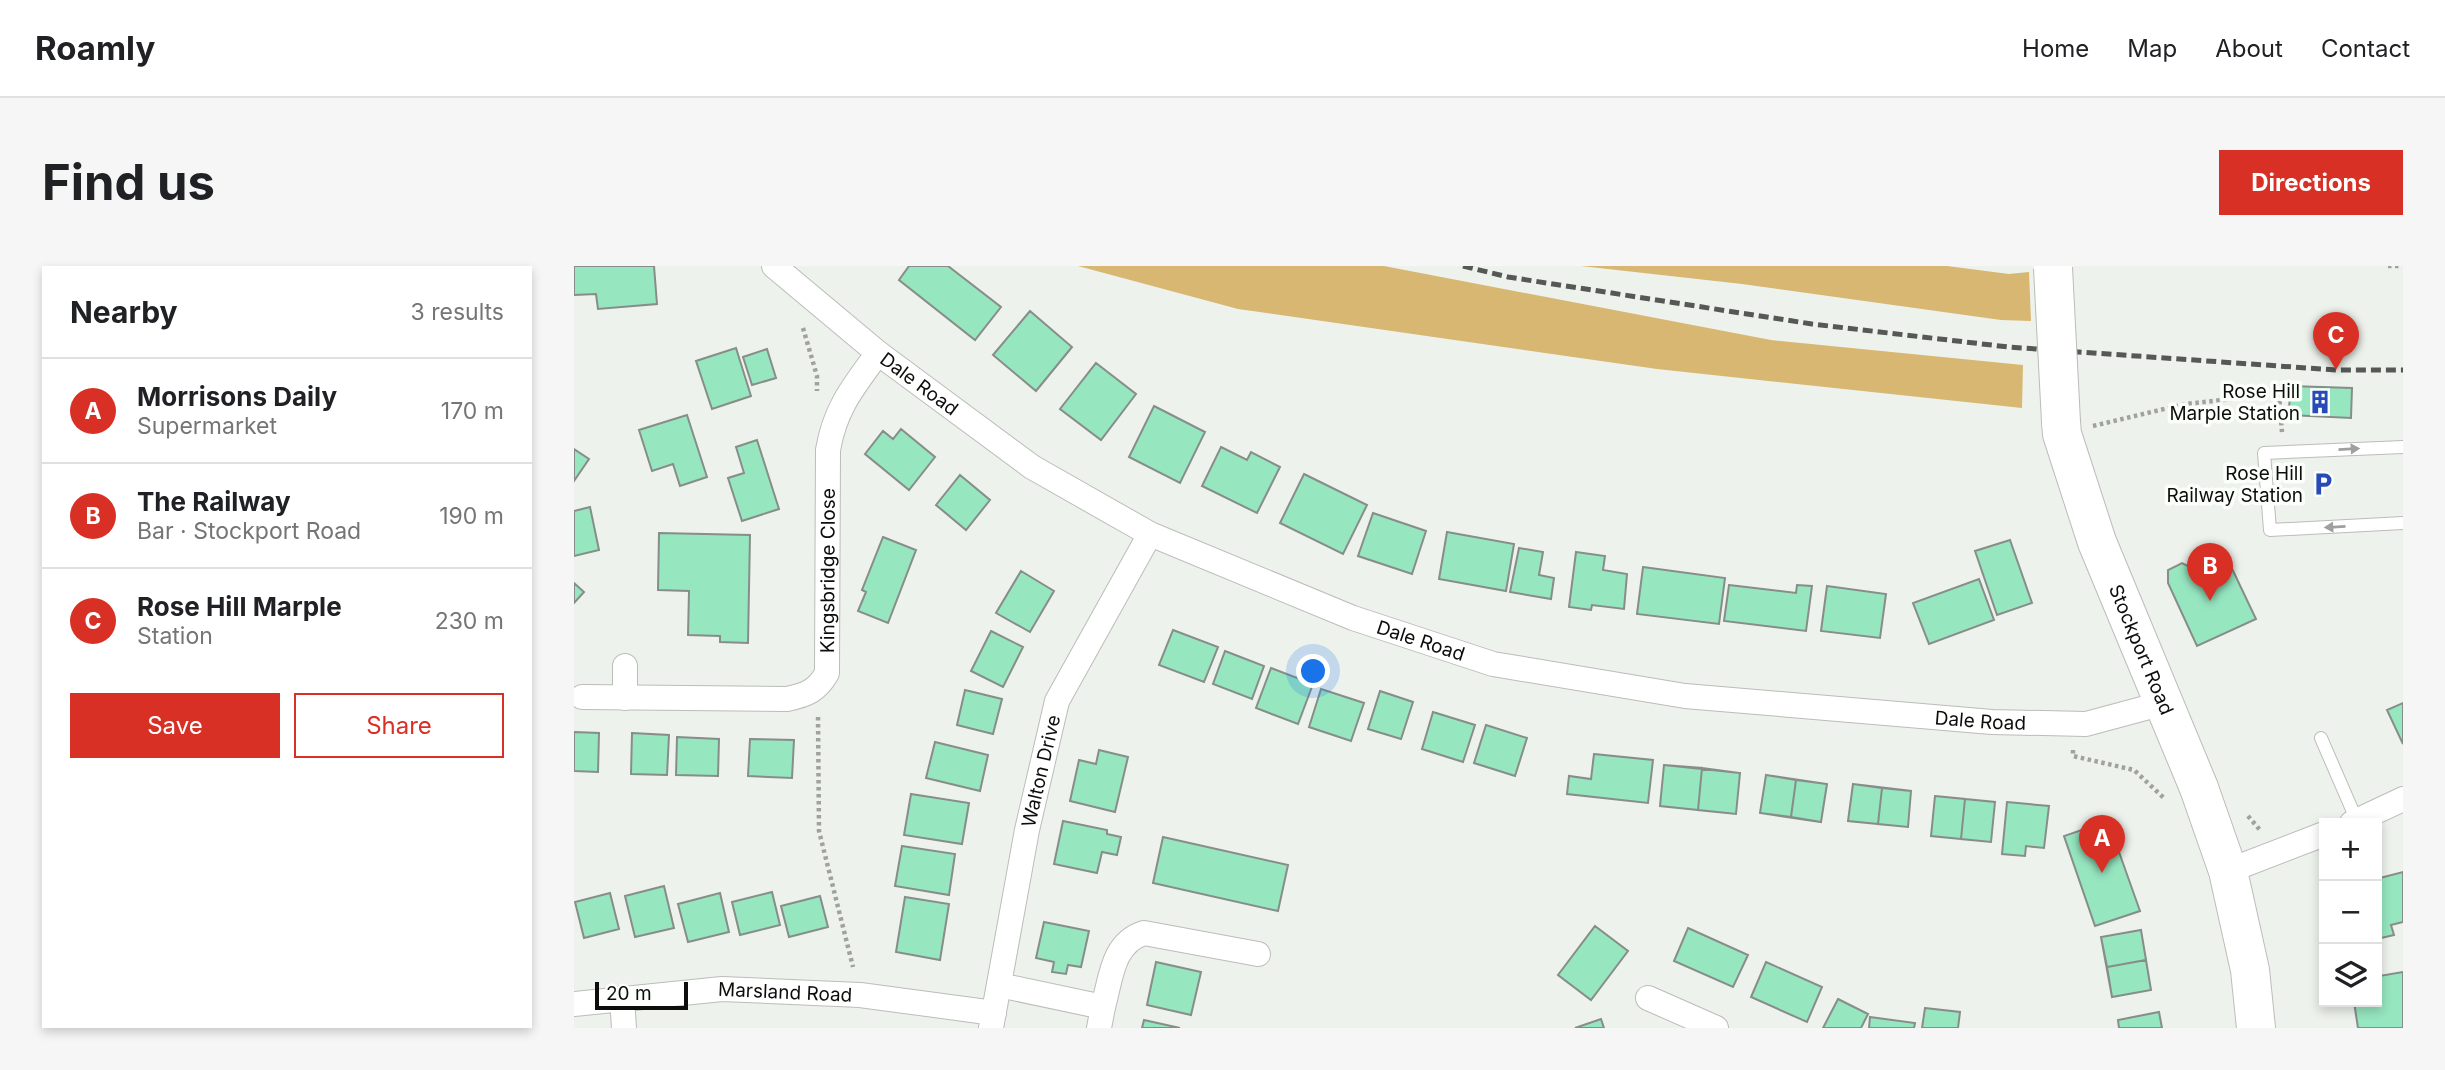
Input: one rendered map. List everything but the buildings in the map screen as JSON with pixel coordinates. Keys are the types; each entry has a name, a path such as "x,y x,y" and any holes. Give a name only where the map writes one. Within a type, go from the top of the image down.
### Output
{"main road":[{"name":"Stockport Road","path":"2053,267 2062,428 2097,542 2164,703 2228,871 2250,970 2256,1028"}],"street":[{"name":"Dale Road","path":"780,270 878,353 1032,467 1150,534 1353,618 1493,664 1685,696 1992,722 2086,723 2164,703"},
{"name":"Kingsbridge Close","path":"819,687 827,673 828,450 833,423 843,401 878,353"},
{"name":"Walton Drive","path":"993,1020 1027,830 1057,701 1150,534"},
{"path":"625,666 625,698"},
{"path":"582,697 787,699 804,696 819,687"},
{"path":"2363,818 2403,799"},
{"path":"2228,871 2319,836"},
{"path":"999,985 1101,1017 1116,958 1123,946 1133,937 1155,933 1258,954"},
{"name":"Marsland Road","path":"574,1004 722,989 860,995 993,1020"},
{"path":"622,998 624,1028"},
{"path":"1648,998 1716,1028"}],"lane":[{"path":"2403,447 2264,453 2270,530 2403,523"},
{"path":"2321,738 2353,818"}],"path":[{"path":"2388,266 2401,266"},
{"path":"780,270 817,376 818,403 828,450"},
{"path":"2278,383 2284,452"},
{"path":"2062,428 2185,404 2278,394"},
{"path":"819,687 819,831 860,995"},
{"path":"2072,723 2073,756 2134,770 2166,800"}],"shaded area":[{"path":"1078,266 1384,266 1771,340 2023,365 2022,408 1657,369 1238,309"},
{"path":"1581,266 1947,266 2009,274 2029,272 2031,321 2001,320 1742,284"}],"railway":[{"path":"1463,266 1508,277 1812,324 2008,347 2336,370 2403,370"}],"place":[{"name":"Rose Hill Marple","path":"2336,370"},
{"name":"Rose Hill Marple Station","path":"2320,402"},
{"name":"Rose Hill Railway Station","path":"2323,484"},
{"name":"The Railway","path":"2210,601"},
{"name":"Morrisons Daily","path":"2102,873"}]}
